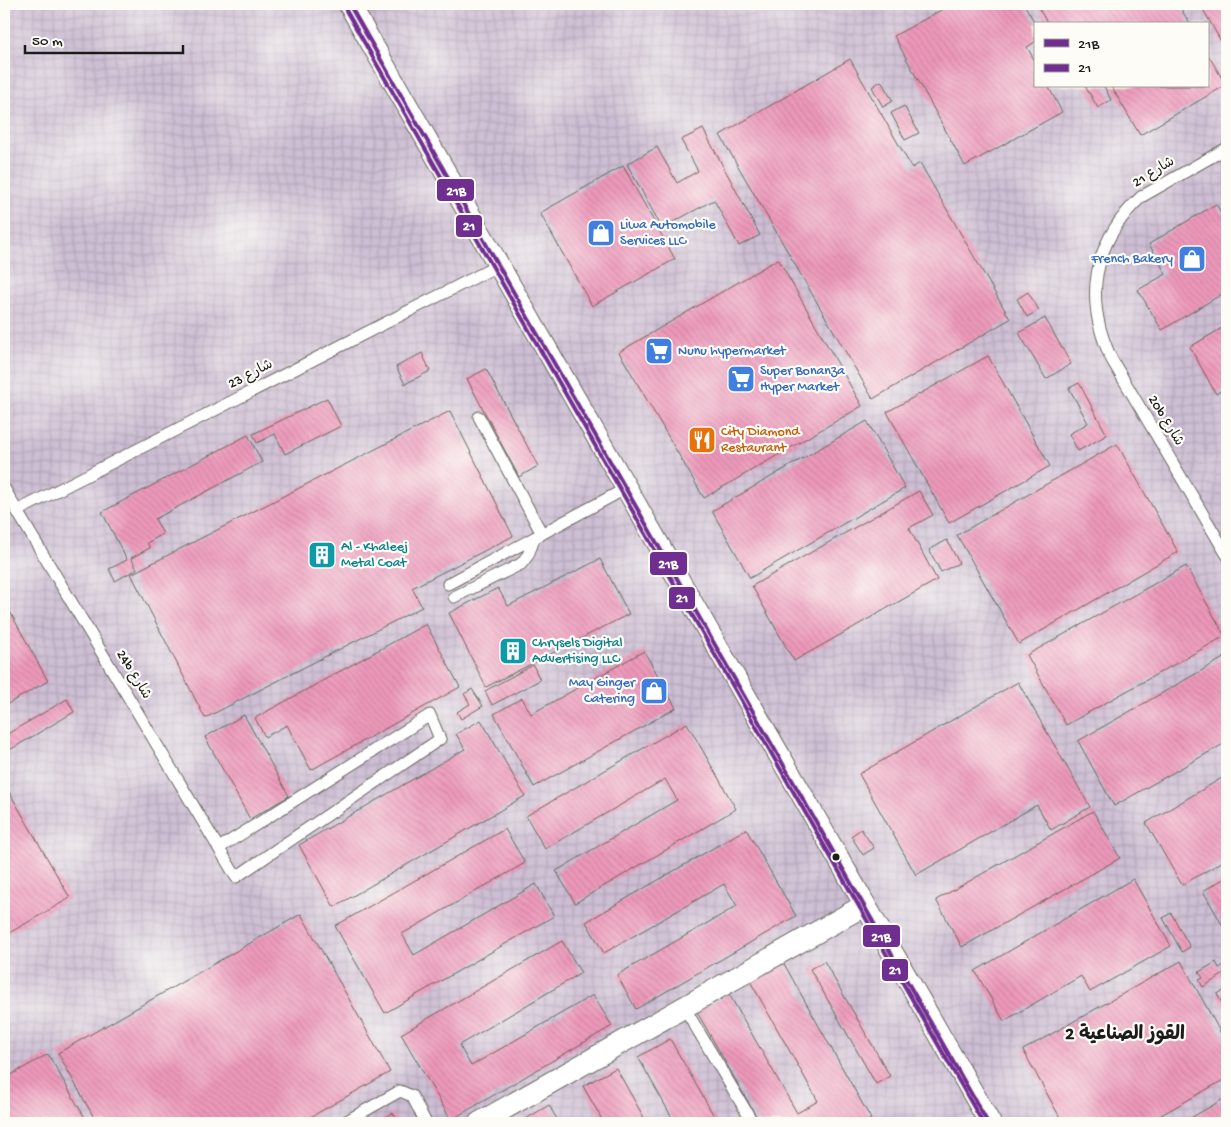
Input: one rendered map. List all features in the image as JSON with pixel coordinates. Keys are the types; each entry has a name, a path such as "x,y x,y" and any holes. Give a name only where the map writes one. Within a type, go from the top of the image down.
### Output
{"street":[{"path":"349,4 989,1123"},
{"path":"480,1123 865,905"}],"lane":[{"name":"شارع 21","path":"1095,295 1099,263 1104,248 1119,220 1141,197 1227,148"},
{"name":"شارع 23","path":"17,511 499,265"},
{"name":"20b شارع","path":"1095,295 1099,329 1112,360 1227,555"},
{"path":"479,417 538,536"},
{"name":"24b شارع","path":"4,488 236,877 440,739 430,715 219,848"},
{"path":"448,584 627,488"},
{"path":"454,597 521,564 538,536"},
{"path":"684,1007 753,1123"},
{"path":"342,1123 400,1091 412,1096 426,1123"}],"shaded area":[{"name":"القوز الصناعية 2","path":"4,4 1227,4 1227,1123 4,1123"}],"building":[{"path":"952,4 1024,4 1034,22 1034,43 1027,47 1034,59 1034,88 1049,88 1062,112 965,166 894,36"},
{"path":"1036,4 1178,4 1189,22 1047,22"},
{"path":"1200,4 1227,4 1227,52"},
{"path":"1208,55 1226,85 1140,135 1112,88 1208,88"},
{"path":"850,59 912,168 920,163 1010,319 873,399 720,135"},
{"path":"881,81 893,101 883,107 872,87"},
{"path":"1086,88 1105,88 1111,100 1098,108"},
{"path":"904,106 919,133 905,140 891,113"},
{"path":"703,129 760,235 739,246 714,200 662,228 627,164 657,147 677,183 698,171 681,140"},
{"path":"623,166 675,259 592,306 540,213"},
{"name":"French Bakery","path":"1216,204 1227,223 1227,291 1162,330 1138,290 1166,274 1149,244"},
{"name":"Super Bonanza Hyper Market","path":"778,259 862,406 704,498 619,352"},
{"path":"1028,292 1039,310 1027,317 1017,299"},
{"path":"1045,318 1071,364 1046,379 1019,333"},
{"path":"1227,325 1227,387 1216,394 1190,347"},
{"path":"422,353 430,371 405,384 396,367"},
{"path":"988,356 1050,466 949,523 887,412"},
{"path":"486,369 538,466 519,477 467,379"},
{"path":"1079,383 1107,435 1078,451 1069,434 1088,423 1069,388"},
{"path":"327,398 341,426 285,454 275,434 257,443 253,434"},
{"name":"Al - Khaleej Metal Coat","path":"450,411 513,536 412,588 422,607 205,718 131,574"},
{"path":"867,421 905,488 750,578 712,511"},
{"path":"248,435 262,462 155,519 163,534 147,543 150,548 131,558 137,569 115,581 109,569 127,560 102,512"},
{"path":"1117,444 1178,552 1019,644 957,535"},
{"path":"919,491 933,515 909,528 937,580 794,661 752,586"},
{"path":"947,540 959,563 941,572 929,550"},
{"name":"Chrysels Digital Advertising LLC","path":"600,559 629,614 486,687 449,613 498,588 508,606"},
{"path":"1186,566 1225,636 1066,725 1027,655"},
{"path":"4,601 48,681 4,706"},
{"path":"426,624 460,687 311,770 287,725 265,737 255,718"},
{"path":"644,651 676,708 534,787 494,714 522,698 531,714"},
{"path":"1227,656 1227,742 1114,806 1078,741"},
{"path":"533,665 540,680 492,705 485,691"},
{"path":"1018,682 1090,807 1051,830 1037,805 916,875 859,774"},
{"path":"472,689 483,706 461,719 457,712 470,704 464,694"},
{"path":"67,699 74,712 8,751 4,744 4,736"},
{"path":"244,715 289,796 250,819 205,737"},
{"path":"481,720 525,796 334,907 299,845 465,749 456,734"},
{"path":"687,723 736,809 575,903 556,871 677,800 665,779 545,849 526,816"},
{"path":"1227,775 1227,859 1182,885 1146,823"},
{"path":"4,783 70,898 4,936"},
{"path":"1093,811 1120,858 962,947 936,900"},
{"path":"505,829 525,863 402,934 414,955 536,884 554,916 385,1013 335,926"},
{"path":"746,829 796,916 636,1009 617,975 737,906 724,884 604,953 586,922"},
{"path":"861,829 874,848 863,855 851,836"},
{"path":"1227,877 1227,933 1203,891"},
{"path":"1133,879 1171,946 1090,992 1081,976 1004,1021 975,971"},
{"path":"1171,913 1190,947 1182,952 1163,918"},
{"path":"301,914 390,1072 300,1123 97,1123 58,1053"},
{"path":"562,941 581,973 459,1045 471,1066 593,995 612,1026 451,1120 401,1034"},
{"path":"824,961 890,1076 876,1084 810,969"},
{"path":"1181,961 1227,1044 1227,1078 1147,1123 1063,1123 1023,1050"},
{"path":"783,962 871,1119 864,1123 760,1123 697,1012 729,994 797,1113 818,1101 750,981"},
{"path":"1216,962 1219,968 1227,963 1227,972 1203,987 1199,980 1203,978 1199,972"},
{"path":"1227,989 1227,1012 1217,994"},
{"path":"670,1039 718,1123 675,1123 638,1057"},
{"path":"48,1054 88,1123 4,1123 4,1079"},
{"path":"616,1068 647,1123 604,1123 583,1086"},
{"path":"1227,1097 1227,1123 1182,1123"},
{"path":"549,1105 559,1123 519,1123"},
{"path":"393,1113 399,1123 375,1123"}],"transit line":[{"name":"21B","path":"349,4 988,1123"},
{"name":"21","path":"344,7 983,1123"}],"place":[{"name":"Liwa Automobile Services LLC","path":"601,233"},
{"name":"French Bakery","path":"1192,259"},
{"name":"Nunu hypermarket","path":"659,351"},
{"name":"Super Bonanza Hyper Market","path":"741,379"},
{"name":"City Diamond Restaurant","path":"702,440"},
{"name":"Al - Khaleej Metal Coat","path":"322,555"},
{"name":"Chrysels Digital Advertising LLC","path":"513,651"},
{"name":"May Ginger Catering","path":"654,691"}],"district":[{"name":"القوز الصناعية 2","path":"1125,1035"}]}
